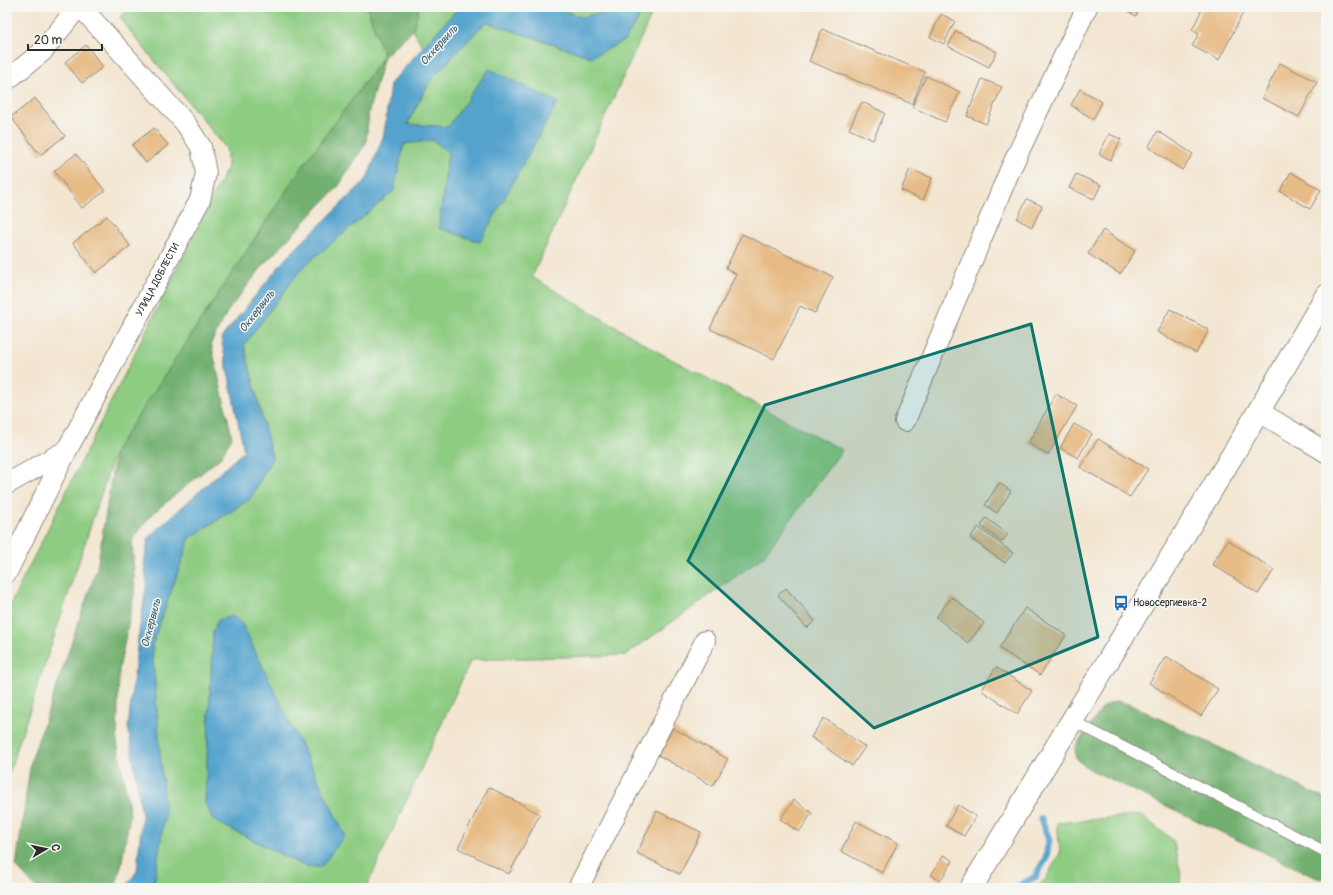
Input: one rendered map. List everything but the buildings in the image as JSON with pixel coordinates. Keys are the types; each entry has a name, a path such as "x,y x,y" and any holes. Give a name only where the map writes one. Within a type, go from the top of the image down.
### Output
{"street":[{"path":"7,80 42,52 80,7"},
{"name":"УЛИЦА ДОБЛЕСТИ","path":"7,572 67,450 200,200 206,173 201,147 186,124 80,7"},
{"path":"905,421 1010,170 1087,7"},
{"path":"971,888 1258,412 1326,296"},
{"path":"1258,412 1326,452"},
{"path":"7,484 67,450"},
{"path":"578,888 705,641"}],"lane":[{"path":"1071,720 1326,852"}],"highlighted area":[{"path":"1031,324 1098,637 874,728 688,561 765,405"}],"green space":[{"path":"131,7 367,7 384,56 300,170 116,449 7,779 7,611 228,166 226,148 120,17"},
{"path":"367,7 419,7 413,30 384,56"},
{"path":"419,7 459,7 423,47 413,30"},
{"path":"551,7 618,7 618,9 582,17"},
{"path":"638,7 655,7 532,277 660,353 842,450 763,557 626,655 471,660 366,888 260,888 236,881 221,888 151,888 154,883 164,815 152,645 190,538 250,499 272,458 244,345 302,268 393,191 404,144 433,140 448,152 439,228 480,242 489,69 448,127 407,125 431,79 486,22 592,57 638,20","holes":["218,620 321,867 304,866 213,820 205,803 213,631"]},
{"path":"384,56 369,110 366,143 338,187 265,263 227,312 211,343 232,437 220,458 152,514 132,540 135,590 119,670 117,741 130,814 121,866 115,888 36,888 16,866 31,761 97,568 116,449 300,170"},
{"path":"1117,701 1131,705 1326,799 1326,879 1317,878 1089,769 1076,759 1075,747 1104,706"},
{"path":"1140,815 1173,840 1182,878 1177,888 1032,888 1045,880 1060,853 1057,823"}],"water":[{"name":"Оккервиль","path":"459,7 551,7 582,17 617,9 618,7 638,7 638,20 624,41 592,57 486,22 431,79 407,124 448,127 489,69 558,102 480,242 439,228 448,152 433,140 404,144 394,191 302,268 244,345 272,458 250,499 190,538 152,645 165,815 154,883 151,888 125,888 137,871 142,815 128,727 138,638 147,582 144,564 149,537 244,451 221,338 286,258 367,179 384,134 390,84"},
{"path":"233,616 242,624 345,835 321,867 304,866 213,820 205,803 213,631 218,620"}],"waterway":[{"path":"1015,888 1035,877 1046,858 1049,840 1041,819"}],"place":[{"name":"Новосергиевка-2","path":"1121,603"}]}
